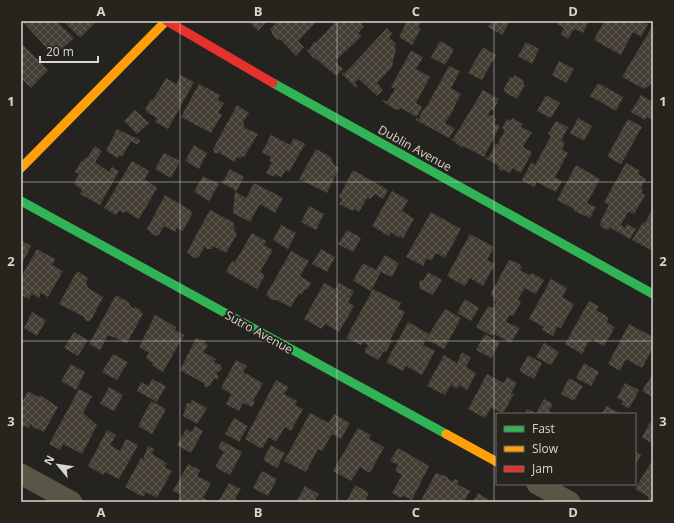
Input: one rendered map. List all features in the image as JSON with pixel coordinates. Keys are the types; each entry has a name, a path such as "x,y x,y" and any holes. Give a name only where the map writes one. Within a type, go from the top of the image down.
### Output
{"street":[{"path":"21,168 166,21"},
{"name":"Dublin Avenue","path":"166,21 270,82 653,294"},
{"name":"Sutro Avenue","path":"21,201 496,461"},
{"path":"21,474 72,502"},
{"path":"539,485 570,502"}],"building":[{"path":"22,21 56,21 74,38 62,49 57,48 52,54"},
{"path":"63,21 97,21 80,38"},
{"path":"248,21 267,21 258,31"},
{"path":"275,21 276,23 278,21 317,21 298,41 304,47 296,56 280,39 277,40 272,34 270,29 275,24 273,23"},
{"path":"336,21 359,21 364,27 358,33 362,36 335,61 343,69 336,76 315,58 314,59 305,48 309,50 314,42 316,43"},
{"path":"407,21 422,21 418,28 421,29 412,45 399,37"},
{"path":"492,21 510,21 502,35 488,27"},
{"path":"559,21 589,21 583,33 574,29 568,39 561,34 564,28 557,24"},
{"path":"604,21 642,21 648,24 641,37 633,32 621,55 594,40"},
{"path":"653,25 653,83 644,89 622,77"},
{"path":"387,28 393,34 389,37 396,44 394,46 396,48 392,67 377,83 383,90 377,96 359,79 354,83 358,86 356,88 341,73 342,72 344,74"},
{"path":"440,41 454,49 445,65 431,57"},
{"path":"526,42 539,49 532,64 518,56"},
{"path":"21,43 48,70 31,88 21,78"},
{"path":"483,47 496,55 482,80 468,73"},
{"path":"411,51 423,57 416,69 430,77 416,103 422,107 417,117 401,108 399,110 394,109 382,101 383,99 387,102 395,89 391,87"},
{"path":"559,61 574,69 566,83 552,75"},
{"path":"449,66 460,71 451,88 461,94 445,123 455,128 449,138 416,120 417,118 419,119 422,111 427,106"},
{"path":"181,75 194,82 168,129 155,122 157,118 146,112 147,110 145,109 151,99 153,100 166,78 176,84"},
{"path":"514,75 524,81 523,84 525,85 517,99 503,91 510,77 513,78"},
{"path":"598,83 623,97 616,111 590,96"},
{"path":"199,84 220,95 218,100 224,103 218,113 222,115 211,133 181,117"},
{"path":"483,90 499,99 493,111 491,109 488,115 495,116 493,118 496,119 494,123 500,126 484,157 463,146 461,147 451,139 453,139"},
{"path":"546,95 560,103 551,118 537,111"},
{"path":"641,95 653,102 653,120 647,117 645,120 631,112"},
{"path":"237,105 249,113 243,122 245,128 258,134 244,157 242,156 241,159 237,157 235,162 218,152 217,154 213,149"},
{"path":"135,110 149,123 137,134 124,121"},
{"path":"512,118 523,124 521,127 532,132 523,147 532,152 521,173 512,168 510,173 503,169 502,171 498,169 499,166 485,158 488,158 496,144 497,145 505,130 502,128 507,119 511,121"},
{"path":"578,118 592,126 584,141 570,133"},
{"path":"628,119 642,127 621,164 608,157 608,155"},
{"path":"556,121 568,127 561,141 565,143 562,149 568,153 555,177 562,181 556,192 537,182 534,187 522,180 531,163 535,165 551,136 548,134"},
{"path":"117,129 140,140 138,145 131,141 122,157 119,155 118,158 106,151"},
{"path":"271,135 290,145 294,138 305,144 289,172 286,170 281,177 275,174 274,177 266,173 272,162 269,161 271,157 262,152"},
{"path":"194,145 207,153 199,169 185,161"},
{"path":"95,146 102,151 95,162 109,172 112,167 119,171 100,205 80,194 82,190 74,184 79,174 75,172 81,161 82,162 85,158 86,159"},
{"path":"316,149 332,159 333,164 339,168 327,193 299,179"},
{"path":"164,153 180,161 171,178 155,169"},
{"path":"132,161 149,171 144,181 146,180 157,188 139,219 125,211 124,213 119,211 116,215 104,208"},
{"path":"626,163 640,171 638,174 646,179 641,188 643,190 641,193 645,195 634,214 628,212 621,225 625,228 627,224 636,229 630,239 609,227 610,229 607,230 600,224 602,223 600,222 609,205 604,202"},
{"path":"576,165 600,179 587,203 596,207 590,218 574,211 574,209 557,200"},
{"path":"230,169 244,177 236,192 246,198 254,183 283,198 275,213 260,204 250,222 233,213 235,190 222,183"},
{"path":"353,170 388,190 383,199 375,194 370,199 367,198 359,212 354,209 353,211 339,204 342,199 339,197"},
{"path":"203,176 219,184 209,201 194,192"},
{"path":"392,191 408,200 402,211 414,219 403,238 400,236 399,238 391,232 389,236 372,226"},
{"path":"165,195 193,212 183,231 177,228 175,232 164,226 158,236 154,235 147,229"},
{"path":"309,206 324,214 316,230 301,222"},
{"path":"653,208 653,251 632,240 643,222 645,223"},
{"path":"210,210 234,223 234,230 237,234 226,253 213,246 212,249 207,249 205,246 198,258 194,258 187,252"},
{"path":"431,212 461,229 445,258 436,253 431,261 427,258 423,266 406,257"},
{"path":"281,225 296,233 288,249 273,240"},
{"path":"347,230 361,238 353,252 338,244"},
{"path":"252,233 266,241 264,245 273,250 260,272 265,275 257,289 226,272 232,261 235,262"},
{"path":"470,234 494,247 487,260 495,264 483,286 470,278 465,286 447,276"},
{"path":"21,240 31,246 21,265"},
{"path":"37,249 55,259 52,265 63,271 48,297 41,293 39,298 32,294 29,299 21,295 21,283 23,279 21,277"},
{"path":"321,249 335,257 327,272 312,264"},
{"path":"291,251 309,261 300,276 311,283 307,290 305,289 302,294 299,293 291,307 276,300 272,300 266,295"},
{"path":"385,255 399,263 392,277 381,272 371,291 353,281 363,263 376,270"},
{"path":"509,260 518,263 522,267 520,270 530,275 532,273 544,280 536,294 525,288 518,299 521,302 513,316 509,315 506,322 518,327 519,329 511,343 494,334 492,336 476,327 488,306 493,308 497,302 493,300 496,295 494,297 491,293"},
{"path":"77,271 88,278 86,282 88,288 103,297 91,320 88,321 85,320 84,317 59,304"},
{"path":"428,272 442,280 433,295 419,288 420,280 423,281"},
{"path":"551,279 567,288 562,297 574,304 561,328 557,327 553,336 542,330 544,327 529,319"},
{"path":"324,283 336,289 339,283 354,291 348,302 354,306 339,332 325,324 322,329 304,319"},
{"path":"373,289 401,303 398,308 405,312 390,340 392,341 386,352 384,351 378,360 364,352 368,345 363,342 361,345 346,338"},
{"path":"116,295 128,302 132,308 135,307 140,310 143,314 127,343 108,335 100,350 89,344"},
{"path":"465,299 479,308 471,321 457,313"},
{"path":"589,301 599,306 596,310 608,317 607,322 615,327 604,346 597,343 593,339 591,342 589,341 582,354 565,344"},
{"path":"445,309 461,318 444,349 426,339 423,345 435,351 422,375 406,366 403,371 386,362 408,322 429,334"},
{"path":"32,312 46,320 37,336 24,328"},
{"path":"155,315 176,327 175,330 184,335 163,372 152,365 153,363 146,357 149,353 139,347"},
{"path":"629,324 653,337 653,348 642,368 626,359 620,371 608,364"},
{"path":"74,332 88,340 78,356 64,348"},
{"path":"485,334 500,343 491,358 476,350"},
{"path":"196,338 206,341 205,343 208,346 203,352 216,359 214,362 221,365 222,369 216,374 219,376 217,380 214,378 210,386 208,385 207,388 204,386 205,384 180,370"},
{"path":"544,343 559,352 551,365 536,357"},
{"path":"462,352 471,358 466,366 476,374 467,390 459,385 457,389 451,385 445,395 427,386 444,355 457,363"},
{"path":"113,354 128,362 117,380 102,372"},
{"path":"528,355 542,363 534,379 519,371"},
{"path":"236,360 247,366 243,372 263,383 253,401 255,401 252,407 243,403 239,411 226,404 231,394 221,388"},
{"path":"584,363 599,372 591,386 576,378"},
{"path":"71,364 85,372 76,390 61,381"},
{"path":"653,373 653,396 652,397 642,391"},
{"path":"487,374 504,383 507,377 517,383 511,393 514,394 503,413 491,408 485,418 468,409"},
{"path":"569,378 583,386 574,401 561,394"},
{"path":"152,379 166,386 157,402 137,391 141,382 148,386"},
{"path":"276,380 289,387 284,394 297,401 295,405 303,409 291,431 285,427 276,442 269,437 262,449 245,439"},
{"path":"625,383 639,390 629,409 621,404 623,401 617,398"},
{"path":"109,387 123,395 114,411 100,404"},
{"path":"79,389 92,396 83,413 97,425 82,454 63,444 60,450 49,444"},
{"path":"28,391 38,397 40,395 58,407 44,432 33,427 31,424 28,428 24,425 21,430 21,404"},
{"path":"544,399 553,404 549,411 553,413 536,413"},
{"path":"192,400 207,408 197,424 183,416 187,403 190,404"},
{"path":"151,401 166,409 152,434 138,426"},
{"path":"606,406 620,413 602,413"},
{"path":"527,409 536,413 525,413"},
{"path":"310,413 329,423 334,414 350,423 341,439 332,434 322,451 318,449 306,472 284,461"},
{"path":"234,418 248,426 239,442 225,434"},
{"path":"650,422 653,424 653,444 642,437"},
{"path":"195,426 203,431 191,453 177,445 186,429 192,432"},
{"path":"358,428 371,435 369,439 384,447 370,473 360,467 351,481 333,471"},
{"path":"107,430 116,435 110,445 120,451 126,439 138,445 119,479 105,472 103,475 88,466"},
{"path":"222,441 242,452 230,475 215,467 224,452 218,448"},
{"path":"271,445 285,453 277,468 263,460"},
{"path":"148,446 154,449 152,453 155,456 167,463 165,467 172,471 157,498 146,492 144,496 139,495 125,487 141,458 143,459"},
{"path":"398,448 429,466 412,500 402,495 401,498 392,493 402,475 395,471 398,465 390,461"},
{"path":"636,452 641,455 636,463"},
{"path":"651,462 653,463 653,502 646,502 649,497 635,489"},
{"path":"188,464 200,470 197,476 211,483 203,498 207,500 206,502 178,502 181,495 173,491"},
{"path":"262,471 277,479 268,496 253,488"},
{"path":"436,473 448,477 448,479 453,482 454,479 459,481 457,484 470,491 464,502 420,502"},
{"path":"229,483 241,489 235,499 241,502 218,502"},
{"path":"355,485 369,493 364,502 351,502 347,500"},
{"path":"305,486 319,494 314,502 296,502"},
{"path":"478,493 489,500 488,502 473,502"}],"traffic: fast":[{"path":"273,83 653,294"},
{"path":"21,201 446,434"}],"traffic: slow":[{"path":"21,168 166,21"},
{"path":"446,434 496,461"}],"traffic: jam":[{"path":"167,21 273,83"}]}
